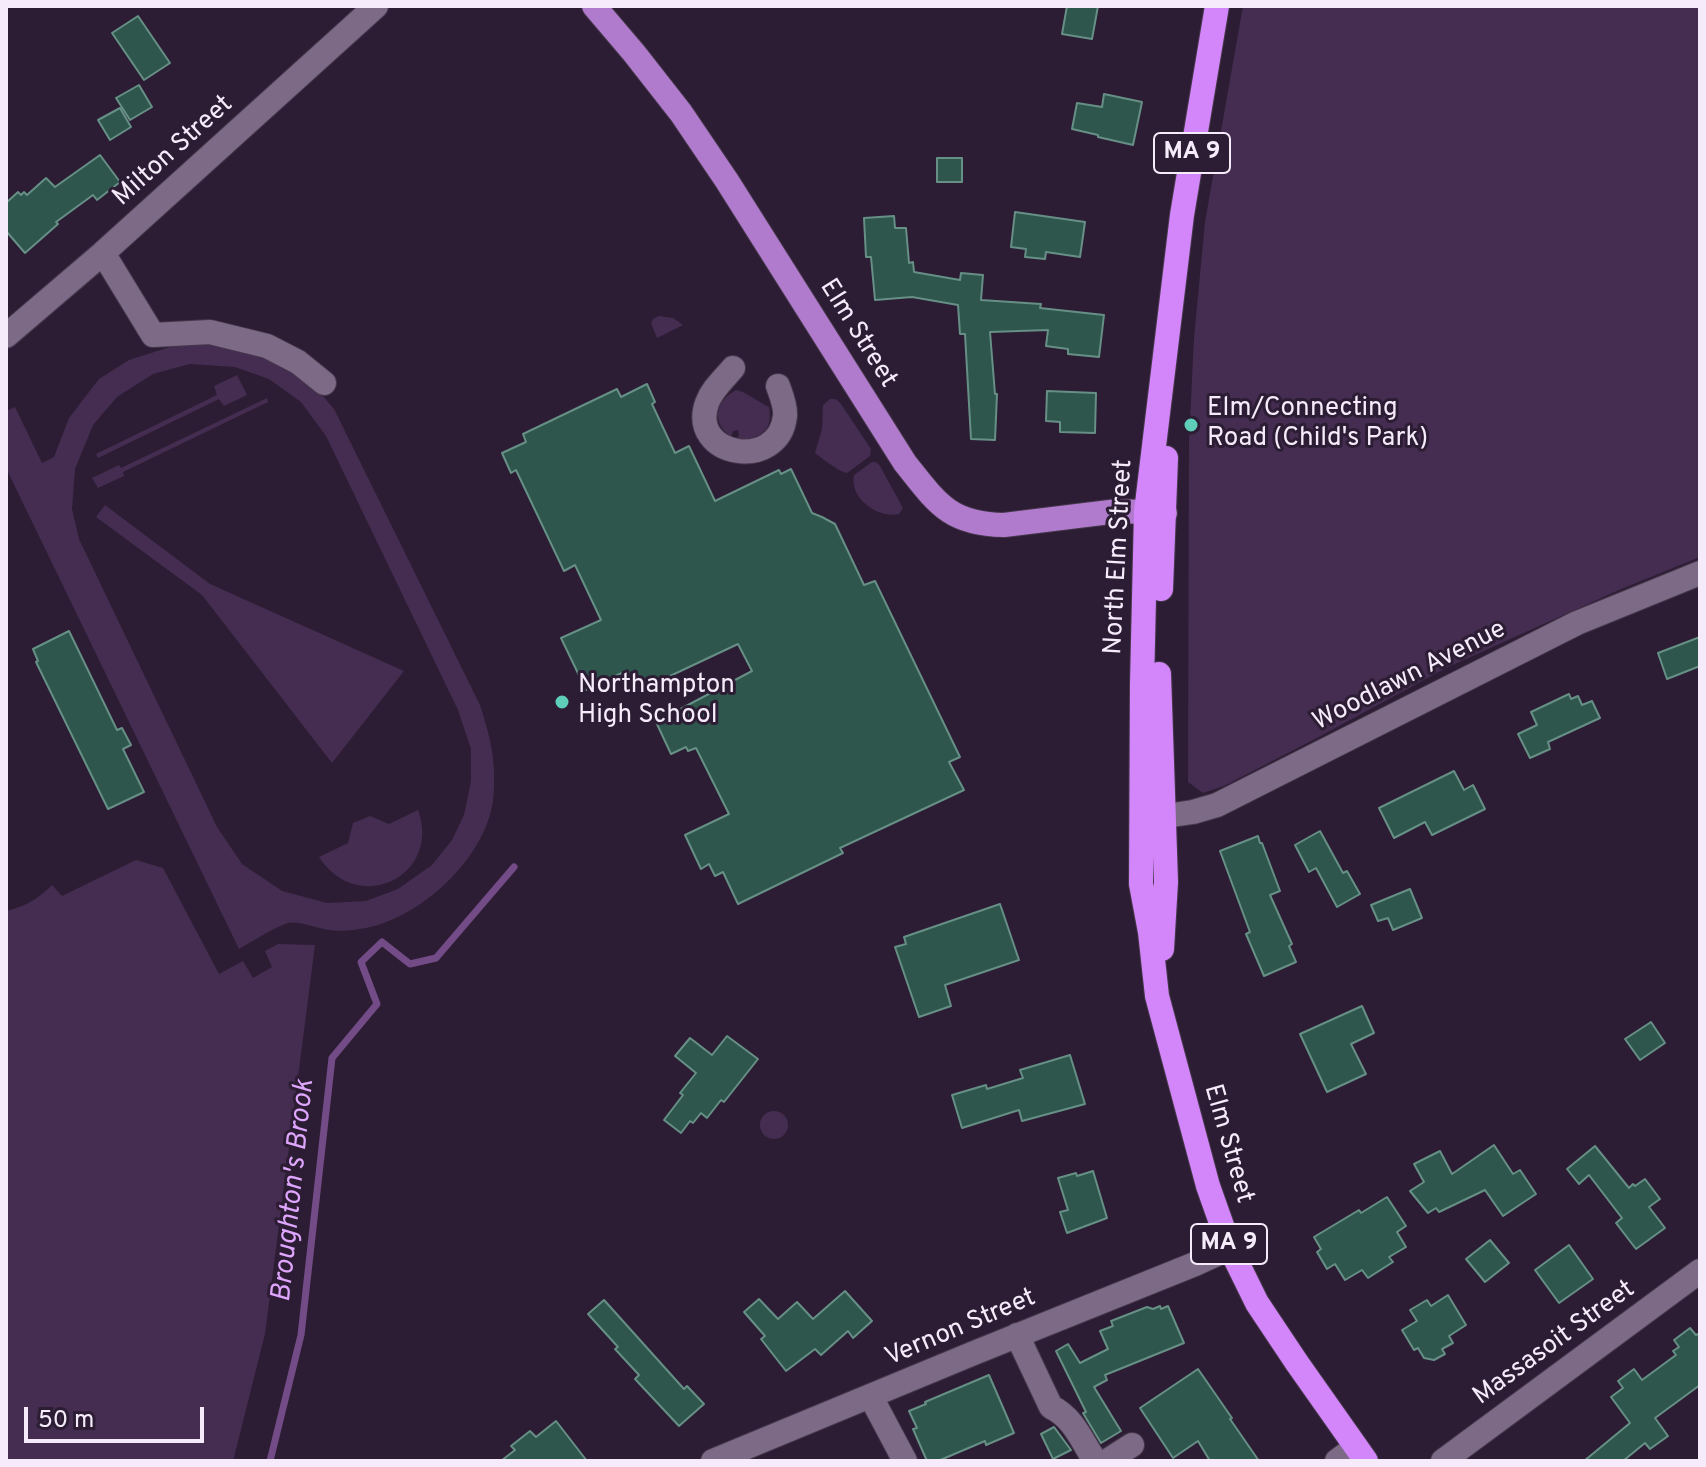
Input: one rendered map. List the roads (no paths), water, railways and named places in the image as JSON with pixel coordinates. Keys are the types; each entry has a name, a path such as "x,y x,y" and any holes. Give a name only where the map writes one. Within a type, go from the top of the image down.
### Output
{"highway":[{"name":"North Elm Street","path":"1153,818 1158,683 1155,512 1171,300 1217,6"},
{"name":"Elm Street","path":"1153,818 1141,884 1157,996 1208,1186 1230,1248 1257,1303 1353,1456"}],"main road":[{"name":"Elm Street","path":"594,6 681,113 905,463 937,500 958,517 971,522 1004,525 1118,511 1155,512"}],"street":[{"name":"Milton Street","path":"6,336 103,253 376,6"},
{"path":"103,253 153,335 210,332 267,346 298,362 324,383"},
{"path":"733,368 710,396 704,416 711,436 730,450 759,450 775,439 785,418 778,386"},
{"name":"Woodlawn Avenue","path":"1153,818 1217,805 1577,623 1700,573"},
{"name":"Vernon Street","path":"713,1461 1230,1248"},
{"name":"Massasoit Street","path":"1443,1461 1700,1271"},
{"path":"1017,1335 1051,1407 1069,1419 1095,1461"},
{"path":"871,1397 905,1461"},
{"path":"1107,1461 1132,1445"}],"waterway":[{"name":"Broughton's Brook","path":"270,1461 301,1335 332,1058 377,1004 361,962 382,942 410,964 436,958 514,867"}],"place":[{"name":"Elm/Connecting Road (Child's Park)","path":"1191,425"},
{"name":"Northampton High School","path":"562,702"}]}
